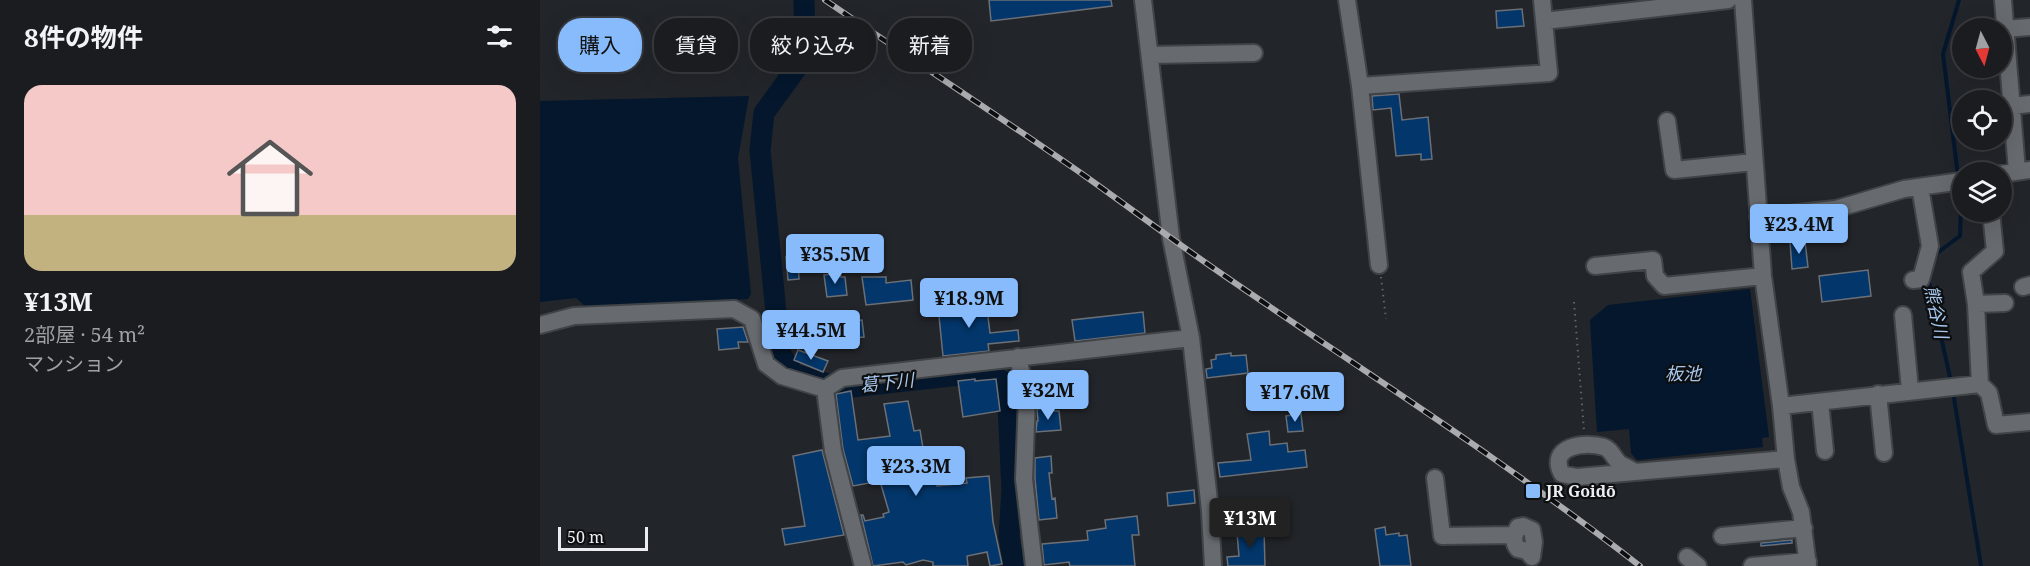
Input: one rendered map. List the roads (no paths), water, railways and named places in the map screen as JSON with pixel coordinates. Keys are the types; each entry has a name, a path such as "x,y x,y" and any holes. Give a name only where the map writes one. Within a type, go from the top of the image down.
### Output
{"street":[{"path":"1143,0 1171,238 1191,338 1210,510 1213,566"},
{"path":"1347,0 1360,86 1379,265"},
{"path":"1360,86 1549,74 1542,0"},
{"path":"1544,21 1728,0"},
{"path":"1743,0 1763,276 1786,459 1791,487 1801,512 1808,563 1752,566"},
{"path":"2002,0 2003,18"},
{"path":"2012,28 2030,27"},
{"path":"1150,55 1254,53"},
{"path":"2012,106 2030,104"},
{"path":"2012,119 2016,172"},
{"path":"1667,121 1674,170 1754,162"},
{"path":"1758,217 1836,209 1904,189 1952,183"},
{"path":"1913,280 1921,279 1930,246 1920,187"},
{"path":"1992,222 1995,250 1971,272 1976,304 1980,384 1989,393 1996,425 2029,426"},
{"path":"1595,266 1653,260 1655,276 1664,286 1763,276"},
{"path":"1976,304 2005,303"},
{"path":"540,325 574,316 734,309 752,319 766,364 782,376 825,389 842,378 1191,338"},
{"path":"1903,315 1910,390"},
{"path":"1018,357 1027,397 1024,480 1034,566"},
{"path":"1781,406 1980,384"},
{"path":"825,389 833,451 863,566"},
{"path":"1878,394 1884,453"},
{"path":"1820,402 1825,451"},
{"path":"1633,471 1786,459"},
{"path":"1435,477 1442,536 1514,535 1518,527 1524,526 1532,530 1533,562"},
{"path":"1722,537 1804,528"}],"water":[{"path":"749,96 738,158 751,294 748,299 587,308 576,298 540,302 540,101"},
{"name":"板池","path":"1750,289 1769,437 1762,438 1763,447 1637,460 1631,453 1629,429 1597,432 1590,320 1608,305"}],"waterway":[{"name":"葛下川","path":"804,0 805,45 798,66 764,113 760,150 780,353 794,374 842,388 987,372 1007,384 1012,490 1009,537 1014,566"},
{"name":"熊谷川","path":"1956,162 1943,54 1959,0"},
{"name":"熊谷川","path":"1935,257 1960,236 1960,222"},
{"name":"熊谷川","path":"1928,278 1951,382"},
{"name":"熊谷川","path":"1953,392 1981,566"}],"railway":[{"path":"825,0 1485,452 1640,566"}],"place":[{"name":"JR Goidō","path":"1533,491"}]}
